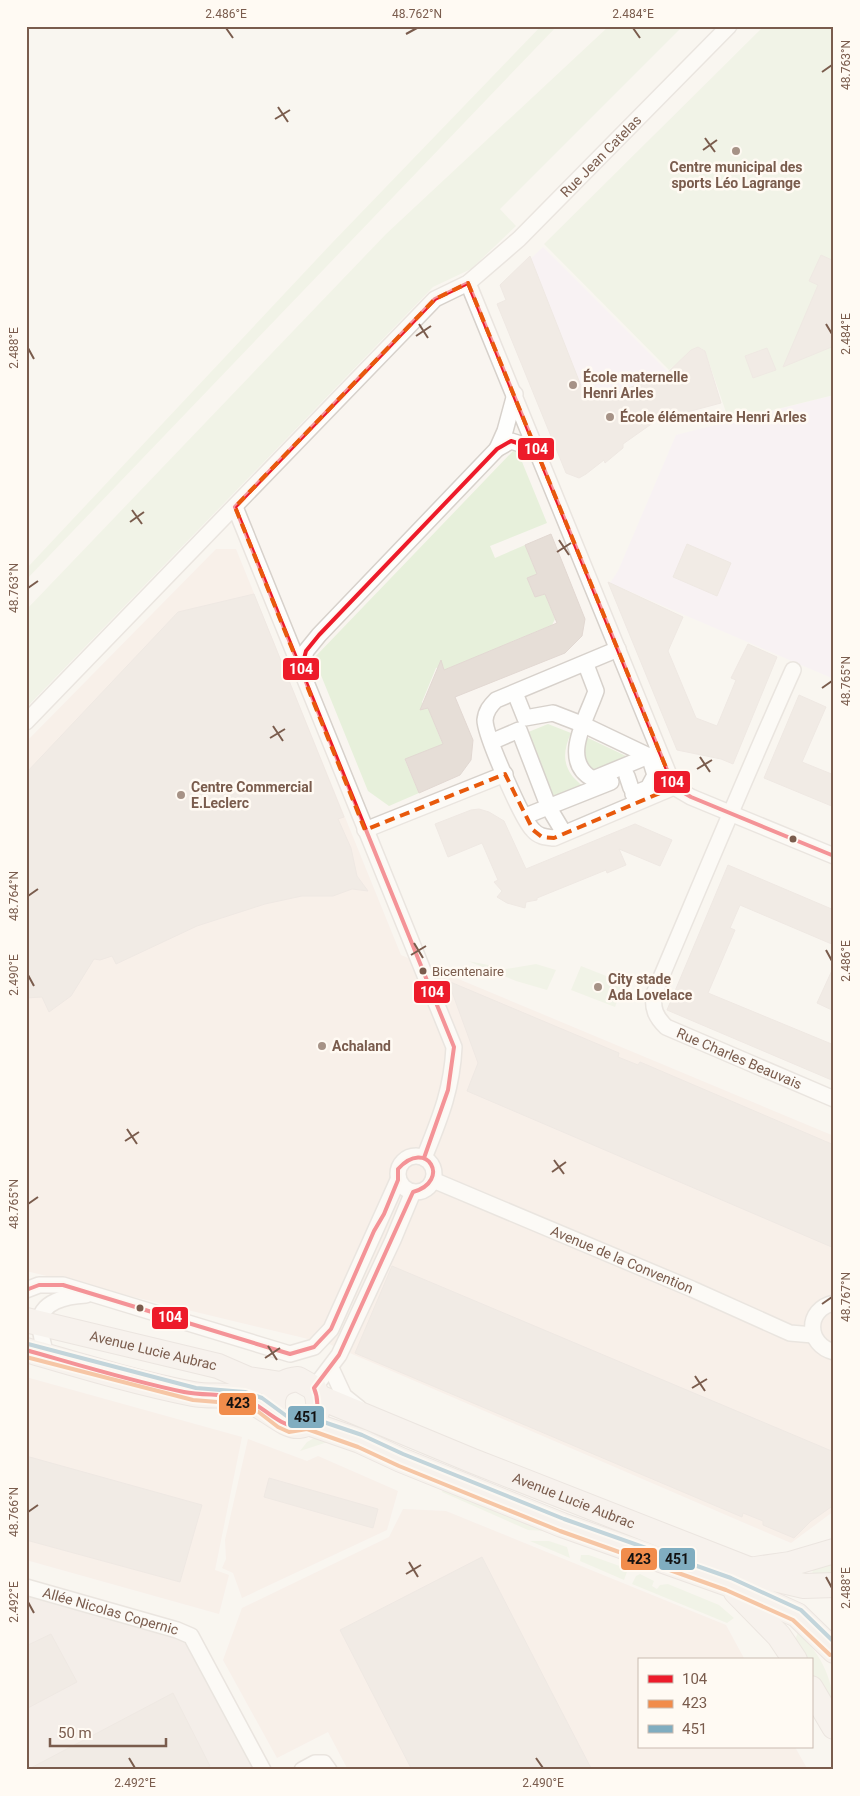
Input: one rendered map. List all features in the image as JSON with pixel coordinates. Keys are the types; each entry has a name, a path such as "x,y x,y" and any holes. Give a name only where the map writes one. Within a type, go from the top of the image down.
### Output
{"main road":[{"name":"Avenue Lucie Aubrac","path":"33,1322 218,1366 248,1379 281,1384 298,1379 316,1393 473,1461 774,1579 804,1586 834,1585"},
{"name":"Avenue Lucie Aubrac","path":"36,1353 195,1394 242,1398 260,1404 282,1422 292,1426 308,1423 360,1441 401,1460 562,1525 728,1584 788,1610 797,1616 827,1645"},
{"path":"274,1414 273,1397 281,1384"},
{"path":"308,1423 318,1412 316,1393"},
{"path":"752,1569 790,1564 834,1551"},
{"path":"728,1584 786,1644 794,1658"},
{"path":"812,1690 834,1727"}],"street":[{"name":"Rue Jean Catelas","path":"26,722 435,300 468,283 518,239 729,26"},
{"path":"468,283 515,394 674,787 691,797 834,856"},
{"path":"497,449 505,431 515,394"},
{"path":"301,670 306,651 319,635 497,449 511,441 536,449"},
{"path":"235,507 454,1046 453,1076 444,1107 424,1158"},
{"path":"281,620 290,631 302,637 319,635"},
{"path":"618,649 496,700 488,708 485,720 487,729 505,774 523,817 533,830 542,837 554,838 674,787"},
{"path":"588,670 596,691 576,749 576,761 582,774 593,779 651,759"},
{"name":"Rue Charles Beauvais","path":"793,670 746,775 732,813 654,994 653,1005 657,1018 666,1027 834,1099"},
{"path":"518,698 522,724 550,808 561,828"},
{"path":"498,739 522,724 553,713 584,724 651,759 655,775 648,788 633,794 631,788"},
{"path":"528,814 631,788 651,759"},
{"path":"365,830 505,774"},
{"path":"26,1290 39,1284 64,1285 290,1354 314,1347 331,1329 398,1180 398,1169 403,1160 413,1156 424,1158 431,1164 434,1172 433,1180 427,1188 413,1192 401,1185 398,1180"},
{"name":"Avenue de la Convention","path":"433,1180 692,1289 790,1333 813,1335"},
{"path":"316,1393 331,1368 393,1240 413,1192"},
{"path":"36,1353 33,1322 54,1302 70,1296 95,1295"},
{"path":"834,1303 821,1308 816,1313 812,1327 813,1335 820,1346 834,1352"},
{"path":"331,1368 344,1396 370,1417"},
{"name":"Allée Nicolas Copernic","path":"26,1588 177,1630 191,1636 263,1770"},
{"path":"302,1770 315,1763 324,1764 329,1770"}],"highlighted area":[{"path":"468,283 674,787 554,838 542,837 533,830 505,774 365,830 235,507 435,299"}],"shaded area":[{"path":"543,247 669,373 666,411 580,474 503,285"},
{"path":"834,395 834,679 610,583 618,571 676,435"},
{"name":"Achaland","path":"216,549 236,549 401,955 834,1136 834,1511 791,1543 329,1344 26,1271 26,742"},
{"path":"26,1377 242,1437 215,1570 229,1575 219,1614 26,1560"},
{"path":"248,1439 307,1461 318,1456 398,1491 387,1530 242,1598 233,1573 222,1568 226,1559 225,1540"},
{"path":"403,1509 446,1511 726,1625 744,1658 638,1658 638,1748 796,1748 808,1770 348,1770 328,1732 277,1758 223,1660 242,1608 389,1537"},
{"path":"26,1586 191,1634 266,1770 26,1770"}],"green space":[{"path":"541,26 557,26 26,580 26,569 331,244"},
{"path":"609,26 683,26 500,209 516,226 471,269 433,287 26,708 26,610 386,234"},
{"name":"Centre municipal des sports Léo Lagrange","path":"764,26 834,26 834,395 729,421 705,351 701,348 695,348 669,370 544,244"},
{"path":"513,451 518,452 547,523 490,546 495,558 525,545 537,574 527,578 535,597 545,594 555,619 552,625 444,670 443,666 436,668 422,702 424,709 428,708 443,745 405,760 419,793 389,806 368,791 314,658"},
{"path":"548,724 571,733 566,748 566,762 571,774 583,786 554,799 526,733"},
{"path":"586,737 627,758 596,772 586,768 581,760"},
{"path":"468,961 493,966 500,970 536,964 556,970 547,990 516,981"},
{"name":"City stade Ada Lovelace","path":"581,966 624,983 615,1007 571,990"},
{"path":"316,1437 337,1439 300,1451 307,1442"},
{"path":"444,1486 548,1531 528,1530 442,1492"},
{"path":"530,1541 549,1541 567,1547 570,1558"},
{"path":"581,1555 589,1555 628,1569 624,1580 580,1561"},
{"path":"834,1555 834,1578 812,1580 813,1561"},
{"path":"640,1574 654,1581 652,1586 657,1589 660,1585 668,1584 719,1605 734,1618 727,1623 632,1584 636,1576"},
{"path":"798,1632 820,1659 832,1690 834,1714 812,1678 812,1658 800,1658 793,1646"}],"building":[{"path":"821,255 834,261 834,346 783,367 818,285 809,281"},
{"path":"530,256 585,396 599,391 602,398 666,374 691,350 698,347 705,351 721,403 676,415 675,412 657,420 623,444 623,448 605,463 604,460 579,478 566,473 497,304 506,300 500,285"},
{"path":"767,348 776,370 753,378 745,356"},
{"path":"551,534 585,619 582,636 565,653 455,697 473,740 471,760 460,775 419,793 405,759 443,744 428,708 420,710 441,660 444,670 557,623 545,594 535,597 527,578 537,574 525,545"},
{"path":"687,544 731,563 717,596 673,577"},
{"path":"608,582 683,617 668,651 696,718 717,726 736,680 731,678 748,644 777,657 733,764 721,759 677,750"},
{"name":"Centre Commercial E.Leclerc","path":"254,594 344,817 338,819 351,848 357,876 368,891 352,889 333,896 302,896 265,904 197,926 116,964 112,956 100,960 94,959 71,996 49,1012 42,997 26,998 26,773 178,612"},
{"path":"799,695 826,707 802,762 834,775 834,807 764,778"},
{"path":"479,809 489,812 504,821 526,869 635,824 672,840 660,866 619,849 626,865 607,873 606,870 537,898 537,900 526,902 525,908 507,903 497,897 502,891 494,882 498,880 482,843 448,857 435,824 471,810"},
{"path":"728,865 834,910 834,945 740,905 730,928 735,930 708,993 834,1045 834,1081 667,1010"},
{"path":"834,966 834,1011 817,1003"},
{"path":"448,981 619,1053 618,1057 638,1065 640,1062 834,1145 834,1248 467,1091 478,1063"},
{"path":"392,1266 834,1452 834,1505 811,1521 794,1538 763,1525 763,1521 743,1513 742,1517 355,1353"},
{"path":"26,1456 202,1505 180,1582 26,1540"},
{"path":"269,1478 378,1509 373,1528 264,1497"},
{"path":"482,1557 592,1770 412,1770 340,1630"},
{"path":"51,1634 77,1682 26,1709 26,1646"},
{"path":"173,1693 210,1766 203,1770 27,1770"}],"transit line":[{"name":"104","path":"468,283 674,787 691,797 834,856"},
{"name":"104","path":"235,507 435,299 468,283"},
{"name":"104","path":"301,670 306,651 319,635 497,449 511,441 536,449"},
{"name":"104","path":"235,507 454,1047 448,1090 424,1158"},
{"name":"104","path":"26,1350 164,1388 245,1399 284,1423 298,1426 305,1425 310,1422 316,1412 317,1400 314,1388 339,1355 413,1192 425,1187 431,1179 433,1171 431,1164 426,1159 409,1160 398,1169 398,1180 384,1214 374,1231 331,1329 314,1347"},
{"name":"104","path":"26,1290 39,1285 63,1285 290,1354 314,1347"},
{"name":"451","path":"28,1344 196,1388 245,1392 262,1398 292,1420 309,1417 362,1435 403,1454 564,1519 731,1578 801,1610 834,1642"},
{"name":"423","path":"26,1357 193,1400 242,1404 256,1410 278,1427 289,1432 307,1429 358,1447 399,1466 560,1531 726,1590 793,1620 830,1655"}],"place":[{"name":"Centre municipal des sports Léo Lagrange","path":"736,151"},
{"name":"École maternelle Henri Arles","path":"573,385"},
{"name":"École élémentaire Henri Arles","path":"610,417"},
{"name":"Centre Commercial E.Leclerc","path":"181,795"},
{"name":"Bicentenaire","path":"423,971"},
{"name":"City stade Ada Lovelace","path":"598,987"},
{"name":"Achaland","path":"322,1046"}]}
